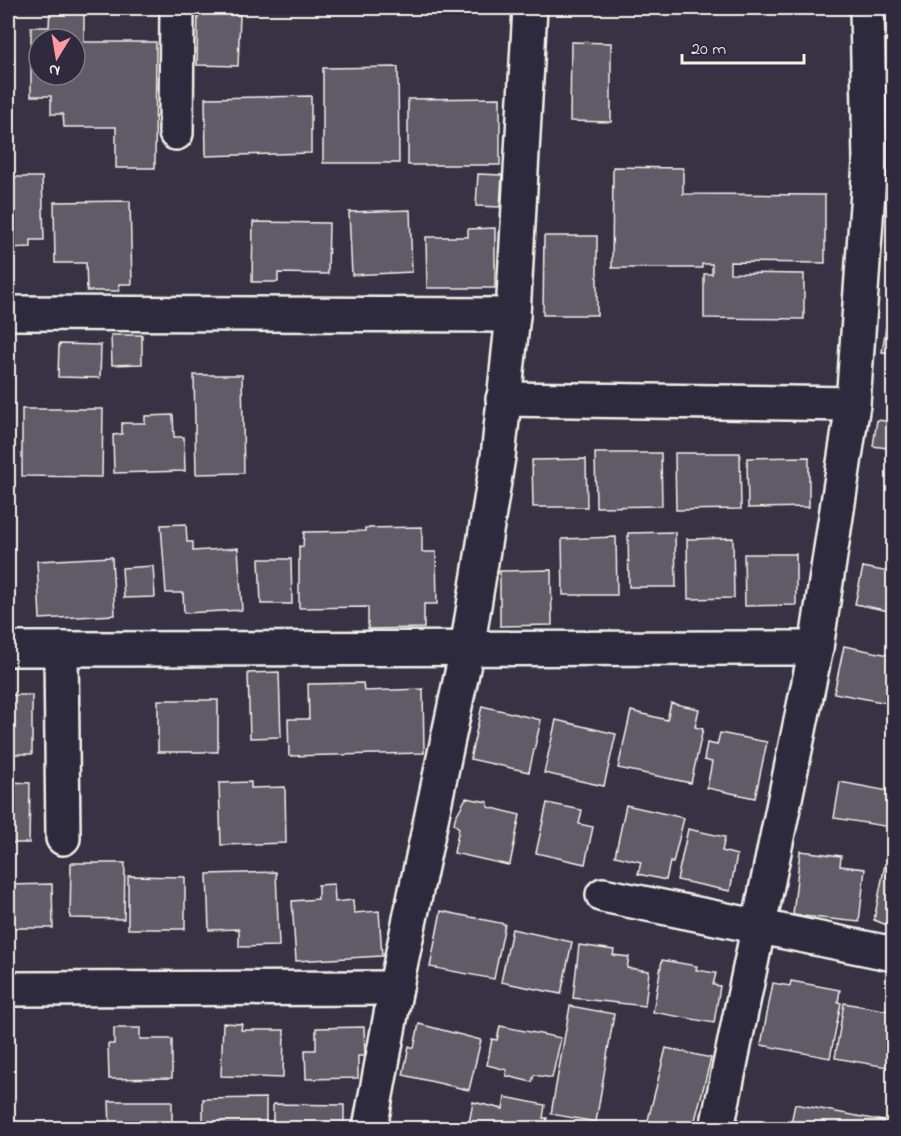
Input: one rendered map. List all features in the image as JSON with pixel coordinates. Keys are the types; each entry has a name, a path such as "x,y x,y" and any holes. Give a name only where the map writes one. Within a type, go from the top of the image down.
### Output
{"street":[{"path":"176,133 177,8"},
{"path":"370,1128 396,988 467,649 498,457 513,315 530,8"},
{"path":"717,1128 816,648 853,404 870,163 867,8"},
{"path":"8,313 513,315"},
{"path":"503,399 853,404"},
{"path":"8,649 816,648"},
{"path":"61,649 63,838"},
{"path":"603,895 894,954"},
{"path":"8,989 396,988"}],"building":[{"path":"50,8 84,8 84,27 49,27"},
{"path":"198,8 219,8 219,14 240,15 238,66 197,65"},
{"path":"87,42 156,42 155,168 116,168 116,127 64,127 63,114 51,114 51,96 31,96 31,87 87,87"},
{"path":"571,42 611,43 611,122 570,121"},
{"path":"398,67 399,163 323,163 323,68"},
{"path":"311,96 311,153 206,156 205,98"},
{"path":"500,98 500,165 408,165 408,99"},
{"path":"613,167 683,168 683,194 825,195 825,263 730,262 730,273 804,274 804,319 704,318 704,274 712,274 712,264 702,264 702,268 612,268"},
{"path":"478,174 502,175 500,207 476,206"},
{"path":"8,177 42,177 44,240 31,240 31,247 8,248"},
{"path":"130,201 132,284 119,284 119,291 87,291 86,263 55,263 54,202"},
{"path":"410,210 412,272 352,275 349,212"},
{"path":"253,222 329,223 328,274 278,273 278,282 252,282"},
{"path":"495,228 495,288 427,288 426,237 468,237 468,229"},
{"path":"544,236 597,236 597,315 543,315"},
{"path":"890,303 894,304 894,353 882,352"},
{"path":"111,335 142,335 142,364 112,365"},
{"path":"8,340 12,340 11,513 8,513"},
{"path":"59,344 101,345 100,378 58,377"},
{"path":"194,375 242,375 244,473 196,474"},
{"path":"22,409 103,409 102,477 22,476"},
{"path":"173,415 174,437 184,437 185,471 114,473 113,435 122,434 122,423 145,423 145,416"},
{"path":"877,420 894,422 894,449 873,446"},
{"path":"595,453 661,453 662,506 596,507"},
{"path":"675,453 740,453 741,509 676,510"},
{"path":"809,457 809,507 748,508 747,458"},
{"path":"586,459 587,507 533,507 532,460"},
{"path":"186,524 187,542 193,542 193,551 238,548 242,610 184,613 183,593 166,593 161,525"},
{"path":"422,527 422,552 436,552 437,604 424,604 424,628 368,629 368,607 299,608 299,546 303,547 304,532"},
{"path":"675,532 676,587 629,587 628,533"},
{"path":"616,537 617,595 563,595 562,539"},
{"path":"733,538 734,598 688,599 687,539"},
{"path":"744,554 796,554 796,605 745,606"},
{"path":"112,557 115,615 40,619 37,561"},
{"path":"259,559 291,559 292,604 261,604"},
{"path":"153,566 155,597 124,598 122,568"},
{"path":"863,567 894,573 894,612 855,604"},
{"path":"551,570 552,625 500,626 500,571"},
{"path":"844,646 894,656 893,704 834,693"},
{"path":"279,672 281,737 250,738 248,673"},
{"path":"363,683 364,691 423,689 424,753 289,756 288,719 309,719 308,684"},
{"path":"8,695 32,695 32,754 8,754"},
{"path":"158,700 218,700 218,752 158,752"},
{"path":"671,703 699,709 695,727 703,729 691,783 618,768 631,711 667,720"},
{"path":"482,706 541,720 529,772 470,759"},
{"path":"556,720 616,734 604,786 544,773"},
{"path":"720,733 767,742 755,798 707,788 712,762 704,760 707,743 717,745"},
{"path":"8,782 30,783 29,843 8,843"},
{"path":"251,782 251,788 285,787 286,843 221,845 219,783"},
{"path":"840,782 894,792 890,827 834,818"},
{"path":"466,798 488,802 488,807 520,815 510,864 454,853 459,828 454,824 455,818"},
{"path":"547,803 582,810 579,824 593,827 585,864 536,853"},
{"path":"626,805 684,818 673,863 670,862 666,880 638,874 641,862 615,856"},
{"path":"688,829 725,837 722,851 737,855 730,891 677,880"},
{"path":"800,851 841,856 840,866 865,869 859,922 793,915"},
{"path":"71,863 125,863 124,919 70,918"},
{"path":"885,864 894,866 894,928 874,920"},
{"path":"276,872 279,946 239,947 239,929 209,930 207,874"},
{"path":"128,876 185,877 185,929 128,929"},
{"path":"52,884 53,928 8,928 8,885"},
{"path":"334,884 335,902 353,900 354,913 379,911 382,956 296,961 292,901 318,899 318,885"},
{"path":"441,911 505,924 494,979 430,967"},
{"path":"512,929 572,942 561,994 501,982"},
{"path":"579,945 614,950 613,955 629,957 627,968 649,971 645,1006 573,998"},
{"path":"662,960 697,966 696,970 716,973 713,985 720,986 714,1023 653,1012"},
{"path":"791,981 840,990 838,1002 841,1003 830,1058 761,1045 773,983 790,986"},
{"path":"844,1003 894,1012 894,1060 888,1059 887,1067 835,1058"},
{"path":"570,1006 614,1014 596,1122 551,1114"},
{"path":"223,1023 242,1024 241,1030 284,1030 283,1078 221,1076"},
{"path":"419,1024 481,1040 469,1090 403,1075 409,1046 414,1048"},
{"path":"500,1026 561,1038 552,1078 534,1075 532,1082 506,1076 507,1070 487,1065 492,1039 497,1040"},
{"path":"364,1027 365,1056 358,1056 358,1078 306,1079 305,1050 316,1050 316,1028"},
{"path":"114,1028 140,1028 140,1039 172,1039 172,1078 109,1079 108,1044 114,1044"},
{"path":"666,1048 711,1058 693,1128 646,1128"},
{"path":"505,1097 545,1105 543,1118 547,1118 545,1128 468,1128 473,1102 503,1109"},
{"path":"266,1098 266,1128 203,1128 203,1099"},
{"path":"109,1101 172,1101 172,1128 110,1128"},
{"path":"273,1104 344,1105 344,1128 273,1128"},
{"path":"795,1104 894,1123 894,1128 790,1128"},
{"path":"423,1123 453,1128 421,1128"}]}
